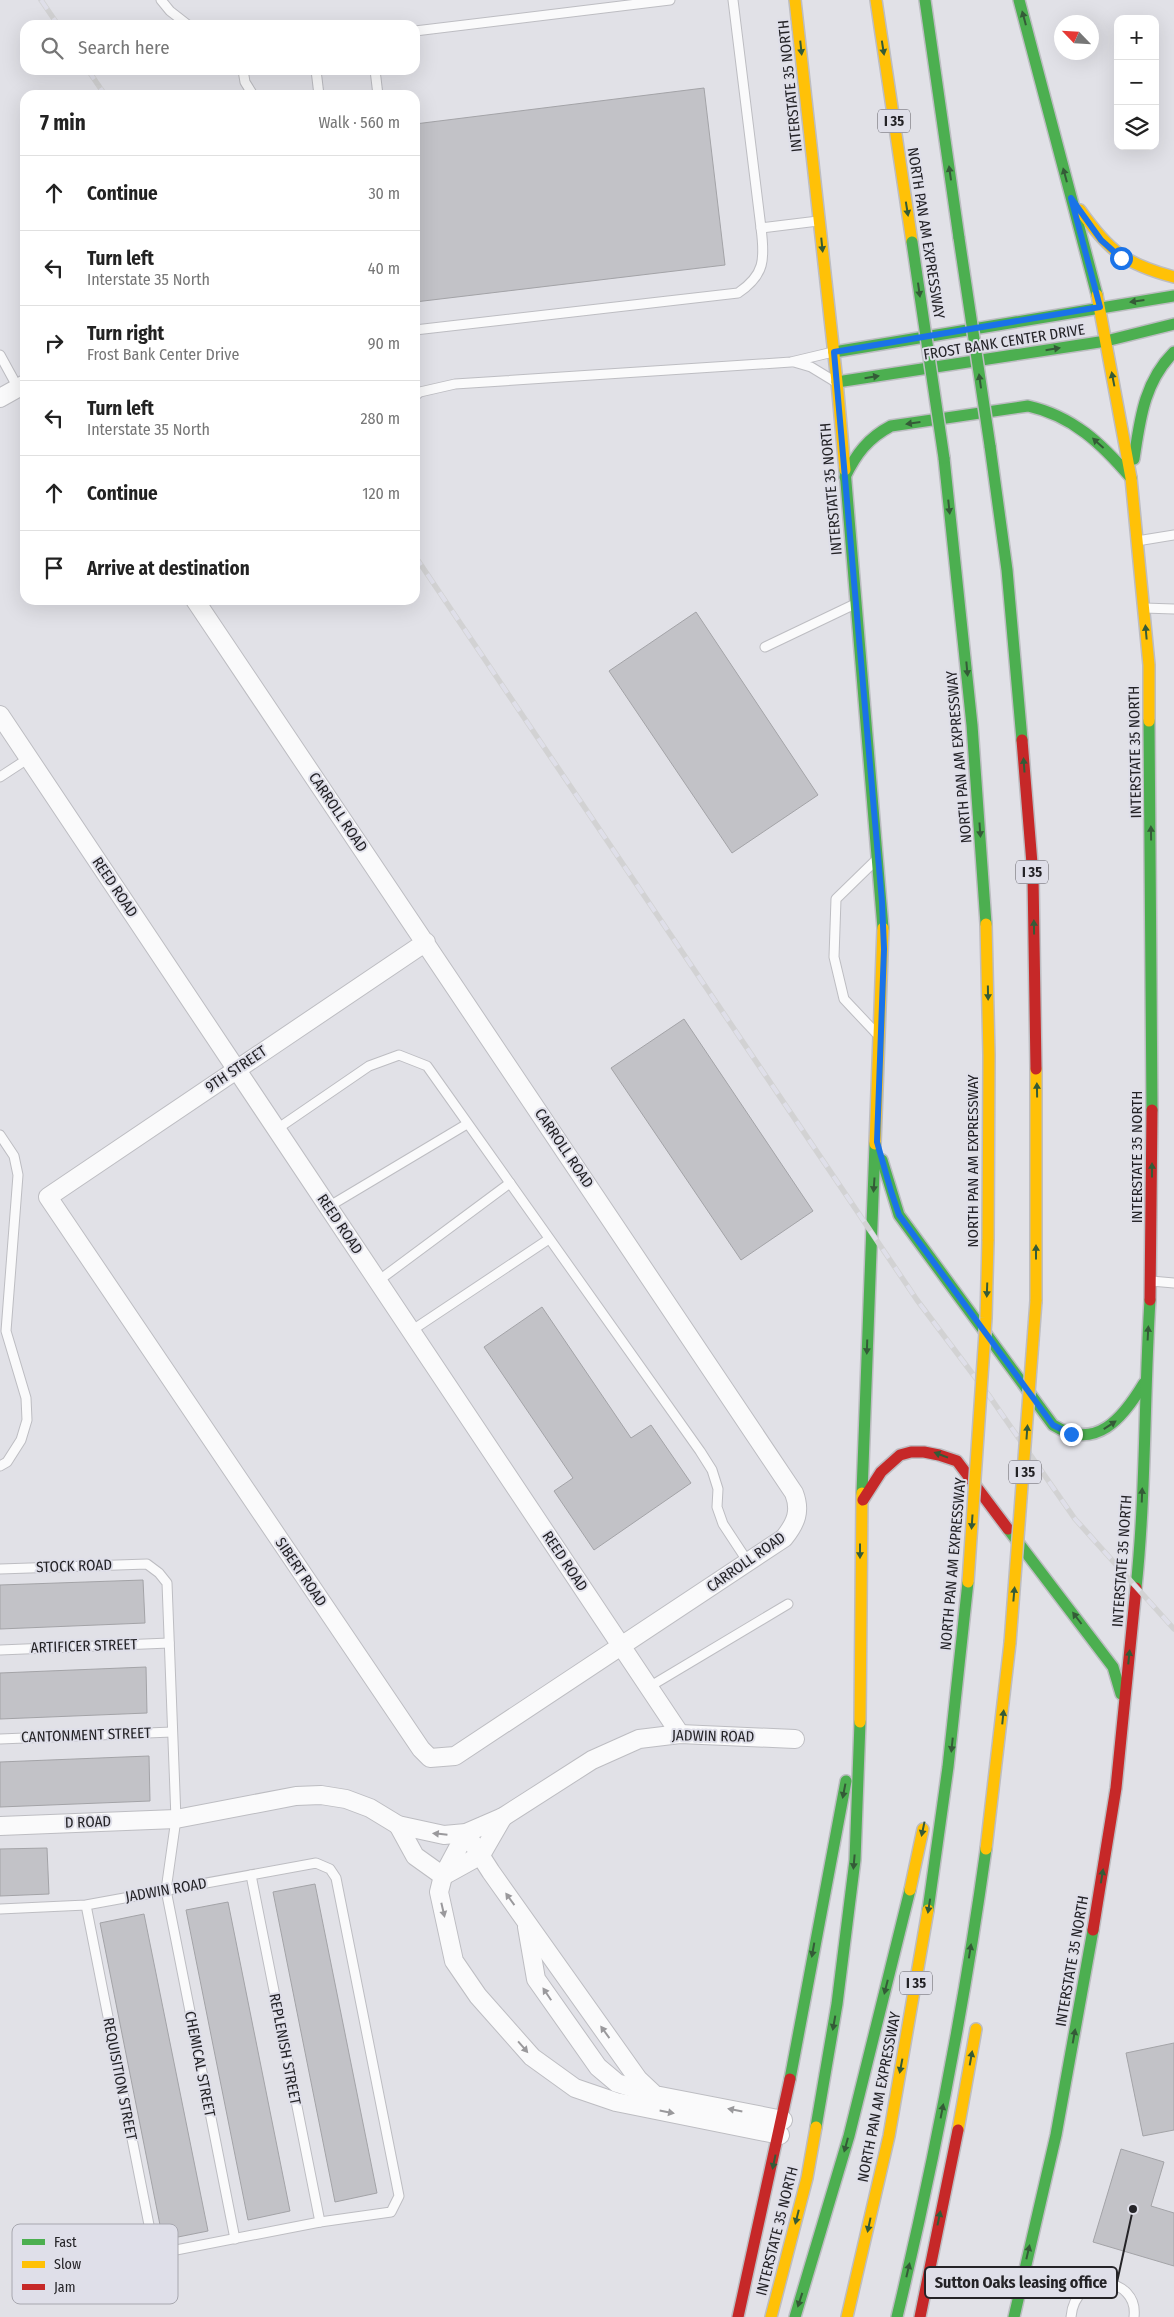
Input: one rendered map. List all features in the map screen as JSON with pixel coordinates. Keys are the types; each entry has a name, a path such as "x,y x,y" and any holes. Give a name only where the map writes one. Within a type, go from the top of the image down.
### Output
{"main road":[{"name":"INTERSTATE 35 NORTH","path":"771,2317 807,2178 837,2004 855,1860 860,1708 862,1503 871,1233 877,1142 884,949 837,382 795,0"},
{"name":"NORTH PAN AM EXPRESSWAY","path":"846,2317 886,2146 910,2017 951,1751 968,1582 984,1346 988,1241 988,991 982,869 964,640 944,458 876,0"},
{"name":"NORTH PAN AM EXPRESSWAY","path":"897,2317 947,2081 963,1994 996,1783 1010,1642 1036,1301 1038,1114 1033,876 1009,589 925,0"},
{"name":"INTERSTATE 35 NORTH","path":"1014,2317 1056,2134 1083,1989 1116,1788 1140,1551 1145,1382 1151,1281 1152,864 1149,665 1131,478 1100,307 1019,0"},
{"path":"1071,198 1101,240 1121,258 1151,272 1174,277"},
{"name":"FROST BANK CENTER DRIVE","path":"834,352 1174,296"},
{"name":"FROST BANK CENTER DRIVE","path":"837,382 1106,341 1174,324"},
{"path":"1131,478 1141,416 1149,384 1164,361 1174,352"},
{"path":"844,477 853,459 863,446 875,434 891,426 1028,406 1046,409 1080,428 1112,456 1131,478"},
{"path":"877,1142 899,1215 1053,1425 1071,1434 1093,1434 1112,1424 1128,1409 1145,1382"},
{"path":"862,1503 885,1464 914,1450 934,1452 957,1461 1113,1666 1124,1706"},
{"path":"936,1768 962,1644"},
{"path":"738,2317 761,2224 781,2128 860,1708"},
{"path":"996,1783 996,1863"},
{"path":"795,2317 851,2127 908,1900 926,1815"},
{"path":"920,2317 962,2113 978,2016"}],"street":[{"path":"0,398 20,386"},
{"name":"CARROLL ROAD","path":"198,605 794,1493 798,1504 796,1522 784,1538 622,1647"},
{"name":"REED ROAD","path":"0,715 680,1734"},
{"name":"9TH STREET","path":"48,1198 426,942"},
{"name":"SIBERT ROAD","path":"48,1198 415,1741 430,1758 455,1756 622,1647"},
{"name":"JADWIN ROAD","path":"176,1819 296,1796 321,1795 346,1799 370,1808 398,1825 444,1835 466,1833 503,1818 592,1760 639,1739 680,1734 795,1739"},
{"name":"JADWIN ROAD","path":"481,1856 503,1818"},
{"name":"D ROAD","path":"0,1826 176,1819"},
{"name":"JADWIN ROAD","path":"398,1825 415,1856 443,1876"},
{"path":"655,2094 638,2079 526,1922 466,1833 443,1876 439,1892 454,1961 478,1996 532,2057 575,2088 616,2102 781,2128"},
{"path":"443,1876 481,1856"},
{"path":"526,1922 536,1979 598,2067 617,2084 781,2128"}],"lane":[{"path":"161,0 170,11 182,20"},
{"path":"420,30 670,0"},
{"path":"420,329 738,293 753,283 761,267 764,250 733,0"},
{"path":"244,75 245,82 250,90"},
{"path":"317,75 318,90"},
{"path":"376,75 377,90"},
{"path":"761,228 819,220"},
{"path":"420,392 455,384 791,362 834,352"},
{"path":"0,355 20,384"},
{"path":"791,362 811,367 837,382"},
{"path":"1137,541 1174,535"},
{"path":"765,647 855,604"},
{"path":"1144,608 1174,609"},
{"path":"0,777 29,758"},
{"path":"877,859 836,899 834,957 844,999 880,1038"},
{"path":"276,1129 369,1066 399,1055 427,1066 712,1470 718,1489 717,1507 723,1524 748,1562"},
{"path":"328,1207 467,1124"},
{"path":"0,1135 14,1156 18,1174 6,1331 26,1398 27,1420 21,1440 7,1462 0,1466"},
{"path":"378,1281 510,1183"},
{"path":"411,1331 549,1239"},
{"path":"1151,1281 1174,1283"},
{"name":"STOCK ROAD","path":"0,1569 147,1564"},
{"name":"CHEMICAL STREET","path":"147,1564 160,1573 167,1583 176,1819 166,1890 234,2239"},
{"path":"648,1687 788,1604"},
{"name":"ARTIFICER STREET","path":"0,1650 169,1643"},
{"name":"CANTONMENT STREET","path":"0,1739 172,1732"},
{"name":"JADWIN ROAD","path":"0,1908 86,1905 316,1863 330,1869 336,1878 399,2196 391,2212 320,2222"},
{"name":"REPLENISH STREET","path":"251,1875 320,2222"},
{"name":"REQUISITION STREET","path":"86,1905 149,2224"},
{"path":"234,2239 320,2222"},
{"name":"REQUISITION STREET","path":"178,2250 234,2239"},
{"path":"1071,2317 1072,2304 1079,2293 1089,2286 1101,2282 1114,2284 1124,2291 1132,2301 1134,2317"}],"building":[{"path":"704,88 725,265 420,301 420,123"},
{"path":"696,612 818,795 732,853 609,671"},
{"path":"684,1019 813,1211 741,1260 611,1068"},
{"path":"542,1307 631,1438 651,1425 691,1483 594,1550 554,1491 573,1478 484,1347"},
{"path":"143,1580 145,1623 0,1629 0,1585"},
{"path":"146,1667 147,1713 0,1719 0,1673"},
{"path":"149,1756 150,1801 0,1807 0,1762"},
{"path":"47,1848 49,1894 0,1896 0,1849"},
{"path":"315,1884 377,2193 335,2202 273,1892"},
{"path":"228,1902 290,2211 248,2220 186,1910"},
{"path":"144,1914 208,2231 178,2237 178,2224 160,2224 100,1923"},
{"path":"1174,2043 1174,2130 1143,2136 1126,2053"},
{"path":"1121,2149 1164,2162 1151,2206 1174,2213 1174,2266 1093,2242"}],"railway":[{"path":"41,0 55,20"},
{"path":"91,75 102,90"},
{"path":"420,563 917,1300 990,1397 1075,1519 1174,1629"}],"traffic: fast":[{"path":"925,0 959,238"},
{"path":"1019,0 1097,295"},
{"path":"959,238 990,446"},
{"path":"912,242 944,458"},
{"path":"834,352 1174,296"},
{"path":"837,382 1106,341 1174,324"},
{"path":"1134,459 1141,415 1150,388 1156,376 1174,352"},
{"path":"845,477 869,441 891,426 1028,406 1059,417 1086,433 1131,478"},
{"path":"990,446 1007,570 1022,740"},
{"path":"944,458 972,725 986,924"},
{"path":"845,470 883,928"},
{"path":"1149,721 1152,1110"},
{"path":"862,1493 875,1144"},
{"path":"882,1160 899,1215 1053,1425 1068,1432 1082,1435 1095,1433 1117,1419 1144,1383"},
{"path":"1136,1588 1142,1516 1150,1300"},
{"path":"1008,1529 1113,1667 1121,1694"},
{"path":"928,1910 948,1767 968,1582"},
{"path":"816,2127 837,2004 855,1860 860,1722"},
{"path":"790,2079 846,1781"},
{"path":"897,2317 947,2084 968,1967 986,1849"},
{"path":"795,2317 849,2136 910,1890"},
{"path":"1014,2317 1056,2135 1093,1930"}],"traffic: slow":[{"path":"795,0 845,470"},
{"path":"876,0 912,242"},
{"path":"1080,210 1100,236 1120,254 1143,267 1174,277"},
{"path":"1097,295 1131,478 1149,665 1149,721"},
{"path":"986,924 989,1055 988,1241"},
{"path":"875,1144 883,928"},
{"path":"1036,1069 1036,1301"},
{"path":"968,1582 986,1318 988,1241"},
{"path":"1010,1643 1036,1301"},
{"path":"860,1722 862,1493"},
{"path":"986,1849 1010,1643"},
{"path":"910,1890 923,1829"},
{"path":"847,2317 889,2136 928,1910"},
{"path":"958,2130 976,2029"},
{"path":"771,2317 807,2178 816,2127"}],"traffic: jam":[{"path":"1022,740 1033,876 1036,1069"},
{"path":"1150,1300 1152,1110"},
{"path":"863,1500 881,1472 900,1455 911,1452 924,1452 957,1461 1008,1529"},
{"path":"1093,1930 1116,1788 1136,1588"},
{"path":"738,2317 790,2079"},
{"path":"920,2317 958,2130"}],"place":[{"name":"Sutton Oaks leasing office","path":"1133,2209"}],"route":[{"path":"1071,1434 1053,1425 899,1215 877,1142 884,949 882,902 834,352 1100,307 1071,198 1101,240 1121,258"}]}
